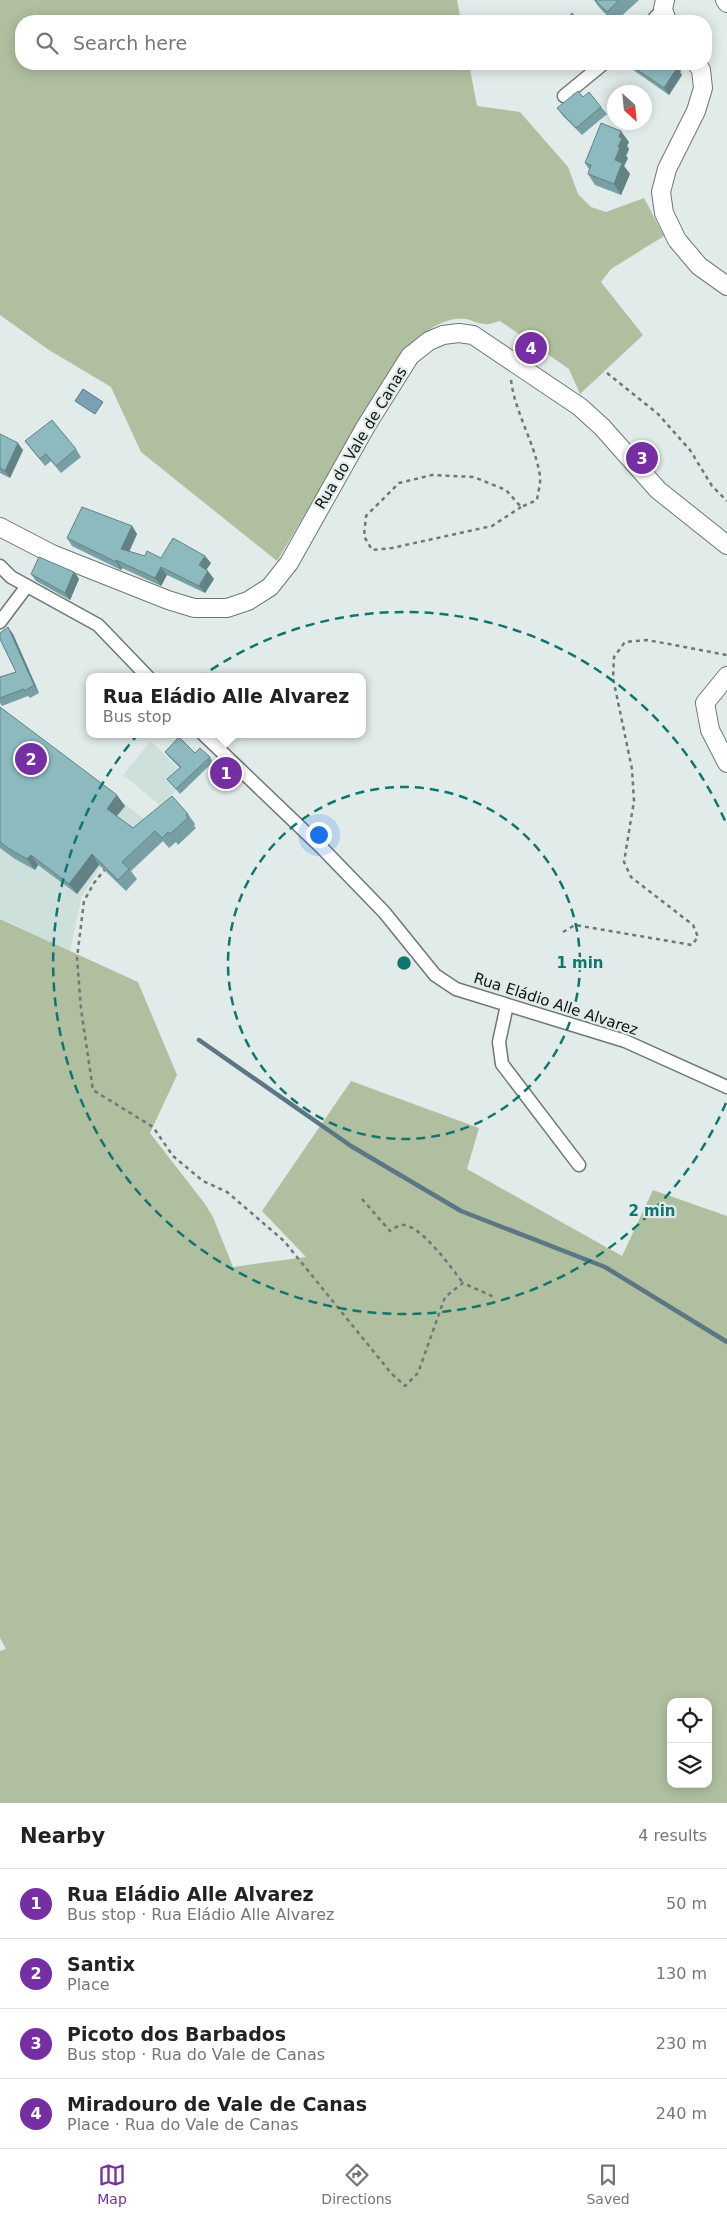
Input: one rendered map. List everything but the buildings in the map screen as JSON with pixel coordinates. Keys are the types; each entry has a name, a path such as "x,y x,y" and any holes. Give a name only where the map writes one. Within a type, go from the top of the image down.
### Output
{"street":[{"path":"564,96 596,70"},
{"path":"701,70 703,88 696,111 667,169 661,192 664,213 677,240 699,266 727,286"},
{"name":"Rua do Vale de Canas","path":"0,527 52,554 168,600 194,608 226,608 248,601 270,587 289,563 366,426 410,356 429,341 443,335 459,333 473,335 580,407 602,427 658,490 727,545"},
{"path":"0,566 11,577 98,625 144,673"},
{"path":"0,622 27,586"},
{"path":"727,676 705,703 710,730 727,763"},
{"name":"Rua Eládio Alle Alvarez","path":"207,738 322,848 384,912 435,975 456,989 625,1041 727,1088"},
{"path":"507,1005 499,1042 502,1064 579,1165"}],"path":[{"path":"508,359 513,394 531,443 541,478 537,500 521,507 492,526 392,548 372,550 364,536 366,516 399,483 432,475 474,477 506,490 521,507"},
{"path":"607,373 658,414 690,450 712,486 727,501"},
{"path":"563,932 575,926 692,945 698,937 693,925 631,877 624,862 634,801 632,770 613,678 614,657 625,642 647,640 727,655"},
{"path":"109,865 94,883 84,901 77,958 80,1009 93,1090 152,1127 173,1156 203,1181 227,1192 284,1241 391,1373 405,1386 418,1373 445,1297 463,1283"},
{"path":"362,1199 390,1231 401,1225 414,1228 437,1250 463,1283 494,1297"}],"shaded area":[{"path":"0,711 146,820 105,861 82,896 70,951 0,918"},
{"path":"151,741 183,773 170,784 176,791 160,805 123,775"}],"green space":[{"path":"0,0 457,0 460,15 15,15 15,70 470,70 477,106 520,112 568,167 578,194 591,207 606,212 644,198 664,236 611,269 601,282 643,335 580,394 569,369 500,321 487,324 466,319 454,319 443,322 422,336 389,373 277,561 141,452 111,387 49,350 0,315"},
{"path":"0,919 138,982 177,1075 150,1133 205,1204 213,1217 233,1267 306,1257 262,1211 351,1081 479,1128 467,1169 622,1256 653,1190 727,1216 727,1803 0,1803 0,1651 6,1649 0,1638"}],"water":[{"path":"83,389 103,402 95,414 75,401"}],"waterway":[{"path":"199,1040 351,1146 461,1211 605,1267 727,1342"}],"place":[{"name":"Miradouro de Vale de Canas","path":"531,348"},
{"name":"Picoto dos Barbados","path":"642,458"},
{"name":"Santix","path":"31,759"},
{"name":"Rua Eládio Alle Alvarez","path":"226,773"}]}
